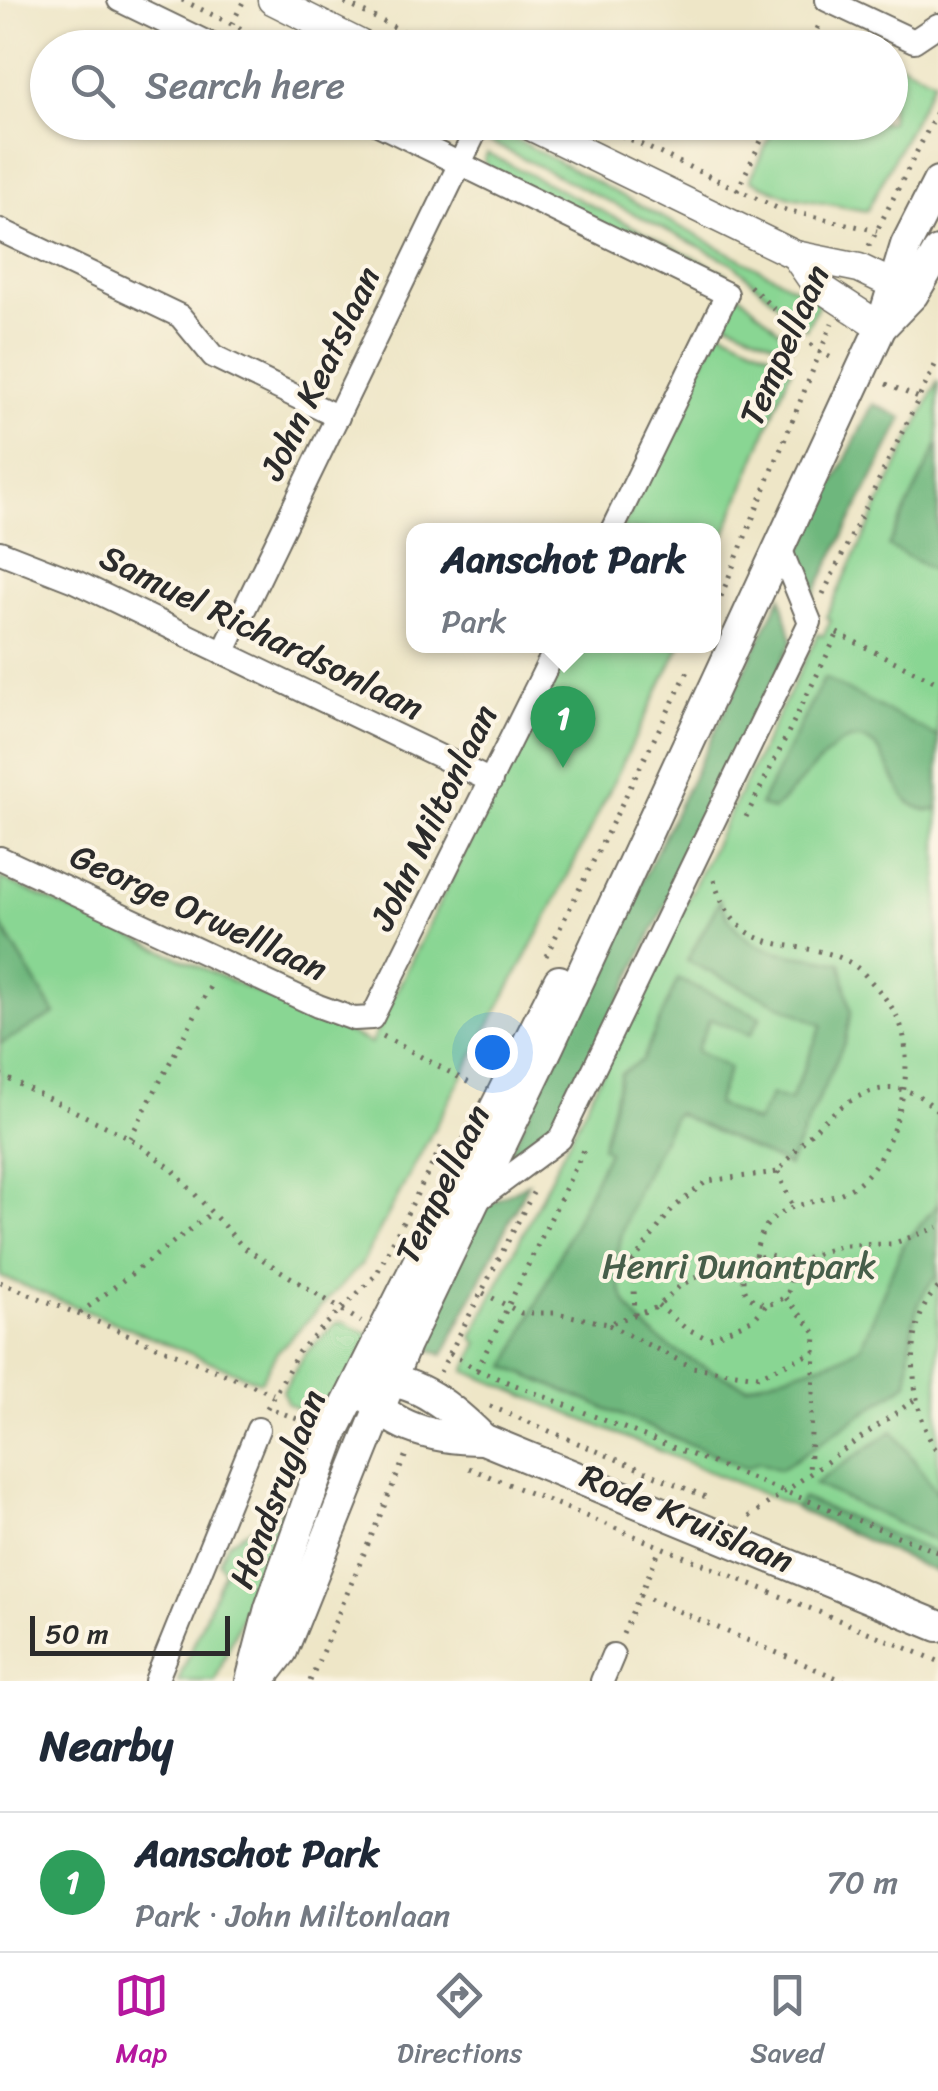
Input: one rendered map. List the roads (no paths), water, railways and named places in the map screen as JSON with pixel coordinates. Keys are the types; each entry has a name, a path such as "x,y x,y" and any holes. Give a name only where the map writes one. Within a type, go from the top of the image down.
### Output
{"main road":[{"name":"Tempellaan","path":"903,288 906,245 938,182"},
{"name":"Tempellaan","path":"379,1410 882,327 903,288 938,252"},
{"name":"Tempellaan","path":"359,1384 526,1040 649,827"},
{"path":"379,1410 359,1384 392,1378"},
{"name":"Rode Kruislaan","path":"392,1378 456,1412 483,1439"},
{"name":"Hondsruglaan","path":"252,1681 270,1608 332,1434 359,1384"},
{"name":"Hondsruglaan","path":"259,1681 284,1666 379,1410"},
{"name":"Rode Kruislaan","path":"379,1410 450,1439 483,1439 727,1522 938,1626"}],"street":[{"path":"119,0 181,30"},
{"path":"272,0 332,30"},
{"path":"828,0 891,30"},
{"path":"908,38 914,41 938,25"},
{"path":"411,140 727,294 615,523"},
{"name":"John Keatslaan","path":"223,654 471,140"},
{"path":"559,140 795,256 859,268 903,288"},
{"path":"0,230 180,316 213,356 338,417"},
{"path":"795,256 815,284 882,327"},
{"path":"475,1202 560,1140 810,622 778,544"},
{"name":"Samuel Richardsonlaan","path":"0,552 74,581 491,781"},
{"name":"John Miltonlaan","path":"372,1018 553,653"},
{"name":"George Orwelllaan","path":"0,858 318,1006 354,1019 372,1018"},
{"name":"Hondsruglaan","path":"156,1681 258,1430"},
{"path":"602,1681 613,1655"}],"place":[{"name":"Aanschot Park","path":"563,768"}],"park label":[{"name":"Henri Dunantpark","path":"739,1266"}]}
